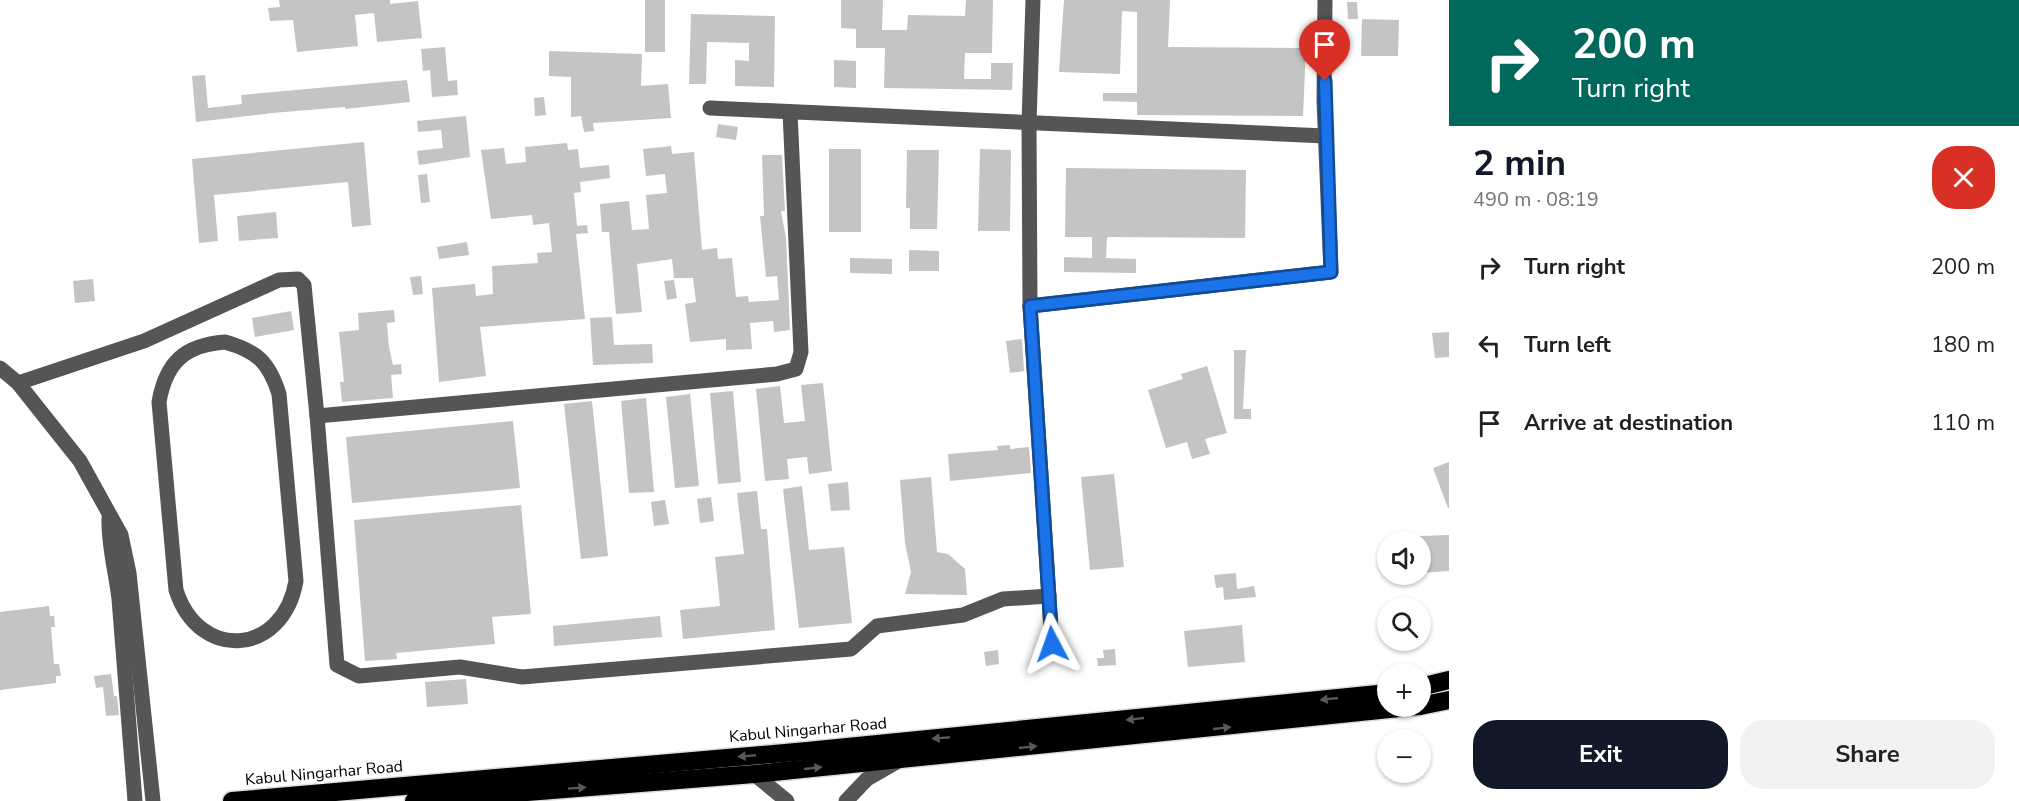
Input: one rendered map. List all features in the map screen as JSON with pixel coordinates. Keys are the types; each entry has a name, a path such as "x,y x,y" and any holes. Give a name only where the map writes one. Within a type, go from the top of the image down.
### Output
{"highway":[{"path":"1431,684 1449,680"},
{"name":"Kabul Ningarhar Road","path":"232,801 821,749 1377,694"},
{"path":"1431,704 1449,700"},
{"path":"414,801 754,774 1377,710"}],"street":[{"path":"1033,0 1029,123 1030,306 1052,644"},
{"path":"1030,306 1331,272 1325,136 1325,0"},
{"path":"710,108 1325,136"},
{"path":"317,416 777,374 796,369 801,352 790,112"},
{"path":"18,383 144,341 279,280 297,279 304,285 337,664 359,676 460,667 522,677 851,649 877,626 963,615 1003,599 1049,596"},
{"path":"225,342 244,348 261,359 273,375 279,394 296,581 292,601 283,618 268,632 250,640 230,641 210,636 194,625 182,609 176,590 159,402 162,382 172,365 187,352 205,344 225,342"},
{"path":"0,368 18,383 80,461 109,518 121,535 129,573 153,801"},
{"path":"109,518 108,538 117,576 135,801"},
{"path":"846,801 867,779 902,759"},
{"path":"754,774 787,801"}],"building":[{"path":"279,0 390,0 390,4 418,1 422,38 377,42 374,13 355,15 358,46 297,52 293,20 270,21 268,8 280,7"},
{"path":"645,0 665,0 665,52 645,52"},
{"path":"841,0 883,0 882,30 907,30 908,15 965,16 966,0 993,0 992,53 965,53 964,79 991,79 991,63 1013,63 1012,90 884,88 885,48 856,48 856,29 841,28"},
{"path":"1064,0 1170,0 1168,47 1306,48 1303,116 1137,115 1137,102 1103,101 1103,93 1137,93 1137,12 1122,11 1120,74 1059,72"},
{"path":"1347,2 1357,2 1358,19 1348,19"},
{"path":"691,14 775,16 774,87 735,86 735,60 749,61 749,43 707,42 706,84 689,84"},
{"path":"1362,19 1399,20 1398,56 1361,56"},
{"path":"445,47 448,81 457,80 458,95 432,97 430,70 423,71 421,49"},
{"path":"549,51 642,54 641,86 668,84 671,118 593,123 594,131 584,132 581,116 571,117 571,77 549,76"},
{"path":"834,60 856,61 856,88 834,87"},
{"path":"205,75 208,108 242,104 241,95 407,80 410,102 345,109 345,107 272,113 196,122 192,76"},
{"path":"544,97 546,115 535,116 534,98"},
{"path":"466,116 470,157 419,165 417,151 443,148 441,130 418,132 417,121"},
{"path":"718,124 738,127 736,140 716,137"},
{"path":"364,142 371,225 352,227 348,182 214,195 218,241 199,243 192,159"},
{"path":"567,143 568,150 578,149 580,168 609,165 610,178 580,182 581,192 574,193 577,226 587,225 588,233 576,234 585,319 480,327 486,376 439,382 432,288 475,284 476,296 493,294 492,266 538,263 537,253 552,252 549,223 533,225 532,215 491,219 481,150 504,148 506,164 526,162 525,147"},
{"path":"671,146 672,154 694,152 702,250 717,248 718,259 732,258 736,297 748,296 749,302 779,300 777,276 766,277 760,216 764,216 762,155 782,155 785,211 781,211 786,238 790,330 774,332 773,321 750,323 752,349 726,350 726,339 690,342 685,304 696,302 693,278 674,278 672,259 637,264 642,312 616,314 609,232 602,232 600,204 629,201 632,230 649,229 646,195 667,193 665,174 646,176 643,149"},
{"path":"829,149 861,149 861,232 829,232"},
{"path":"980,149 1011,150 1010,231 978,231"},
{"path":"907,150 939,150 937,229 910,229 910,208 906,208"},
{"path":"1066,168 1246,170 1245,238 1107,237 1106,258 1136,259 1136,273 1064,272 1064,257 1092,258 1092,237 1065,237"},
{"path":"427,174 430,202 421,203 418,175"},
{"path":"276,212 278,238 239,241 237,216"},
{"path":"467,242 469,255 439,259 437,247"},
{"path":"909,250 939,251 939,271 909,271"},
{"path":"850,258 892,259 892,274 850,273"},
{"path":"421,276 423,294 413,295 410,277"},
{"path":"93,279 95,301 75,303 73,281"},
{"path":"674,280 677,298 667,300 664,281"},
{"path":"394,310 395,322 387,323 389,347 393,365 401,364 402,374 391,375 393,398 342,402 340,382 344,382 339,332 359,330 358,313"},
{"path":"291,311 294,330 255,337 252,318"},
{"path":"612,317 614,345 652,344 653,363 593,365 590,318"},
{"path":"1449,332 1449,357 1435,358 1432,333"},
{"path":"1022,339 1024,371 1010,373 1006,341"},
{"path":"1234,350 1246,350 1243,409 1251,409 1251,419 1234,419"},
{"path":"1207,366 1227,433 1205,439 1210,454 1192,459 1187,442 1166,448 1148,390 1183,379 1181,374"},
{"path":"823,383 832,471 809,474 807,457 787,459 789,479 765,481 756,389 780,386 784,423 805,421 801,385"},
{"path":"733,391 741,482 718,484 710,393"},
{"path":"690,394 699,486 675,488 666,397"},
{"path":"646,398 654,492 629,493 621,401"},
{"path":"592,401 608,556 581,559 564,404"},
{"path":"513,421 520,488 352,503 346,437"},
{"path":"1010,445 1010,449 1029,447 1031,473 950,481 948,454 998,450 997,446"},
{"path":"1449,462 1449,508 1448,508 1433,468"},
{"path":"1114,474 1124,567 1090,570 1081,477"},
{"path":"931,477 937,552 948,554 965,569 967,595 905,594 911,572 905,543 900,480"},
{"path":"848,482 850,510 831,511 828,484"},
{"path":"802,486 809,550 844,547 852,623 799,628 783,489"},
{"path":"757,491 761,529 767,529 775,630 683,639 680,610 720,606 715,557 744,554 737,493"},
{"path":"711,497 714,521 700,523 697,499"},
{"path":"665,500 669,524 654,526 651,502"},
{"path":"521,505 531,614 492,617 495,644 396,653 397,659 365,661 354,520"},
{"path":"1449,535 1449,571 1431,572 1431,536"},
{"path":"1236,573 1237,589 1254,586 1256,597 1224,600 1223,587 1216,588 1214,575"},
{"path":"49,606 50,616 54,616 55,627 51,627 54,664 59,664 61,676 56,676 56,683 0,690 0,612"},
{"path":"660,616 662,637 554,646 553,626"},
{"path":"1242,625 1245,662 1188,667 1184,631"},
{"path":"1115,649 1116,665 1098,666 1097,658 1104,658 1103,650"},
{"path":"998,650 999,664 986,666 984,652"},
{"path":"111,674 119,715 106,716 103,687 96,688 94,676"},
{"path":"466,679 468,704 427,707 425,682"}],"route":[{"path":"1052,644 1030,306 1331,272 1325,81"}]}
